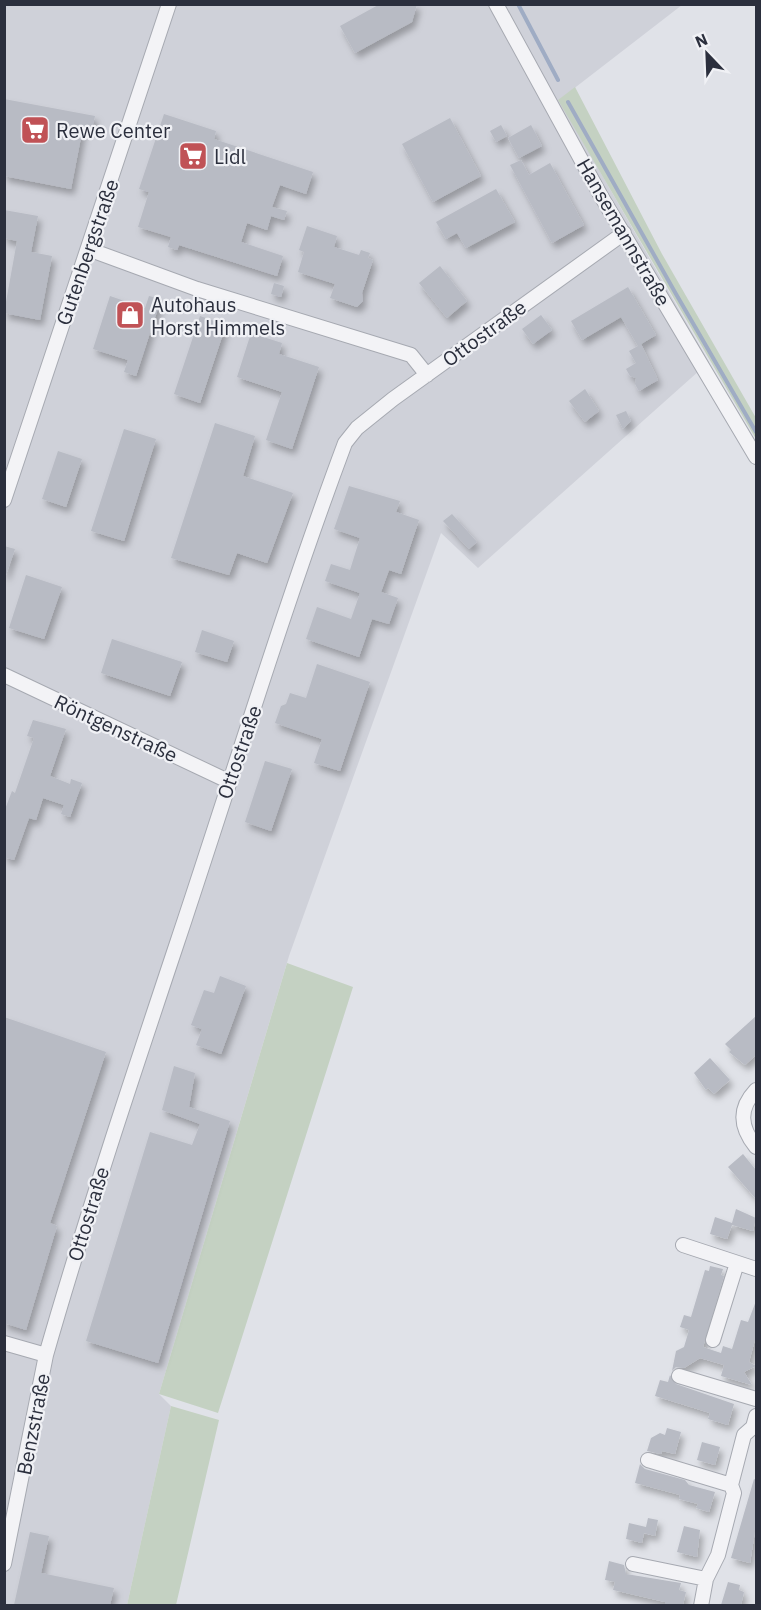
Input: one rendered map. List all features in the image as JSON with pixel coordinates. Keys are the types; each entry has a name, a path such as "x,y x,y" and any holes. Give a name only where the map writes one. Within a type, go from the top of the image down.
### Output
{"street":[{"name":"Gutenbergstraße","path":"4,500 169,4"},
{"name":"Hansemannstraße","path":"496,4 624,233 756,457"},
{"name":"Ottostraße","path":"46,1354 123,1101 228,781 345,443 357,428 427,375 624,233"},
{"path":"88,249 191,287 411,355 427,375"},
{"name":"Röntgenstraße","path":"4,675 228,781"},
{"path":"756,1090 743,1109 744,1128 756,1147"},
{"path":"683,1245 756,1269"},
{"path":"713,1340 737,1263"},
{"path":"4,1342 46,1354"},
{"name":"Benzstraße","path":"4,1564 46,1354"},
{"path":"679,1376 756,1399"},
{"path":"701,1605 706,1579 718,1555 734,1493 731,1485 744,1435 753,1427 756,1416"},
{"path":"648,1460 731,1485"},
{"path":"633,1564 706,1579"}],"shaded area":[{"path":"5,5 682,5 559,100 709,362 478,568 441,533 289,956 159,1394 171,1406 127,1605 5,1606"}],"green space":[{"path":"575,87 662,254 756,418 756,439 558,100"},
{"path":"287,963 353,987 218,1413 159,1394"},
{"path":"171,1406 219,1420 176,1605 127,1605"}],"building":[{"path":"380,4 417,4 412,22 355,53 340,26"},
{"path":"4,99 95,116 92,128 83,127 71,189 4,176"},
{"path":"164,114 216,131 214,139 313,172 306,194 280,185 272,207 287,211 284,220 271,216 267,230 247,223 241,242 283,256 277,276 179,245 177,250 168,247 171,237 138,227 149,192 139,189"},
{"path":"450,118 481,176 433,202 402,144"},
{"path":"501,125 507,136 496,142 490,131"},
{"path":"531,125 542,146 519,158 508,138"},
{"path":"521,160 529,175 550,163 584,225 552,243 510,165"},
{"path":"496,189 515,222 466,248 457,233 446,239 436,222"},
{"path":"4,210 38,216 31,252 52,256 40,320 4,313 17,241 4,238"},
{"path":"307,226 337,236 334,247 359,255 361,250 370,253 368,258 373,260 362,293 363,301 357,307 330,298 335,284 298,272 304,252 299,250"},
{"path":"440,266 467,301 447,318 419,283"},
{"path":"274,283 284,286 281,297 271,294"},
{"path":"628,287 656,335 641,344 658,380 639,391 635,384 636,378 630,376 626,369 636,363 629,351 638,346 621,317 582,340 571,321"},
{"path":"110,296 145,308 149,296 161,299 136,376 124,372 128,360 93,349"},
{"path":"541,315 552,330 533,344 522,329"},
{"path":"200,316 226,325 200,403 174,394"},
{"path":"251,333 282,343 279,354 319,367 292,449 266,440 282,392 237,377"},
{"path":"585,389 599,411 585,422 569,401"},
{"path":"626,411 631,421 623,429 616,415"},
{"path":"215,423 255,436 243,476 293,493 267,563 237,553 229,575 171,558"},
{"path":"124,429 156,439 124,541 91,531"},
{"path":"58,451 82,459 66,507 42,499"},
{"path":"349,486 400,501 396,512 419,520 401,574 389,570 381,592 398,598 389,624 372,619 359,657 306,639 317,607 351,619 360,593 325,581 331,564 350,570 360,538 334,529"},
{"path":"452,514 477,542 469,549 443,521"},
{"path":"4,546 15,549 6,575 4,575"},
{"path":"26,575 62,587 44,639 9,628"},
{"path":"202,630 234,641 227,662 195,652"},
{"path":"112,639 182,662 170,696 101,673"},
{"path":"317,664 370,682 340,771 314,763 322,739 275,723 281,706 286,704 290,693 306,698"},
{"path":"33,720 66,729 50,776 70,784 71,779 82,783 70,817 61,814 64,805 43,798 36,820 29,818 14,860 4,857 4,812 12,791 15,793 34,738 27,736"},
{"path":"265,761 292,769 271,831 245,822"},
{"path":"220,976 246,986 221,1054 196,1045 202,1029 191,1025 204,990 214,993"},
{"path":"756,1016 756,1055 745,1065 729,1052 731,1050 725,1044"},
{"path":"4,1017 106,1052 50,1223 57,1226 26,1330 4,1323"},
{"path":"710,1058 730,1080 714,1094 708,1088 706,1090 694,1073"},
{"path":"174,1066 195,1073 189,1107 230,1121 158,1363 86,1341 150,1132 192,1145 200,1124 162,1110"},
{"path":"743,1154 756,1170 756,1199 728,1167"},
{"path":"736,1209 756,1218 753,1231 732,1225 727,1239 710,1234 715,1217 732,1223"},
{"path":"710,1266 723,1269 721,1275 724,1276 703,1347 721,1353 723,1346 732,1349 741,1320 748,1322 756,1301 756,1336 749,1362 756,1366 744,1372 752,1385 721,1376 724,1365 700,1358 684,1368 676,1367 672,1371 676,1351 684,1347 689,1330 680,1327 684,1315 691,1317 705,1270 709,1271"},
{"path":"670,1375 676,1384 734,1404 728,1425 708,1419 710,1413 655,1396 660,1380 668,1382"},
{"path":"667,1428 681,1432 675,1454 647,1451 651,1438 660,1433 665,1435"},
{"path":"702,1442 720,1447 715,1465 697,1460"},
{"path":"640,1464 645,1469 685,1480 689,1485 715,1492 709,1512 696,1508 698,1504 679,1499 680,1495 635,1483"},
{"path":"754,1479 756,1480 756,1525 750,1563 731,1558"},
{"path":"648,1518 658,1520 655,1536 644,1533 642,1543 626,1539 629,1523 646,1527"},
{"path":"684,1526 700,1530 697,1557 677,1552"},
{"path":"30,1532 49,1536 41,1573 114,1588 110,1605 14,1605"},
{"path":"609,1561 624,1565 626,1574 681,1583 679,1590 686,1592 683,1605 665,1605 665,1602 613,1590 615,1582 605,1580"},
{"path":"728,1582 740,1585 739,1590 744,1592 741,1605 721,1605"}],"waterway":[{"path":"518,4 558,80"},
{"path":"568,102 756,432"}],"place":[{"name":"Rewe Center","path":"35,130"},
{"name":"Lidl","path":"193,156"},
{"name":"Autohaus Horst Himmels","path":"130,315"}]}
